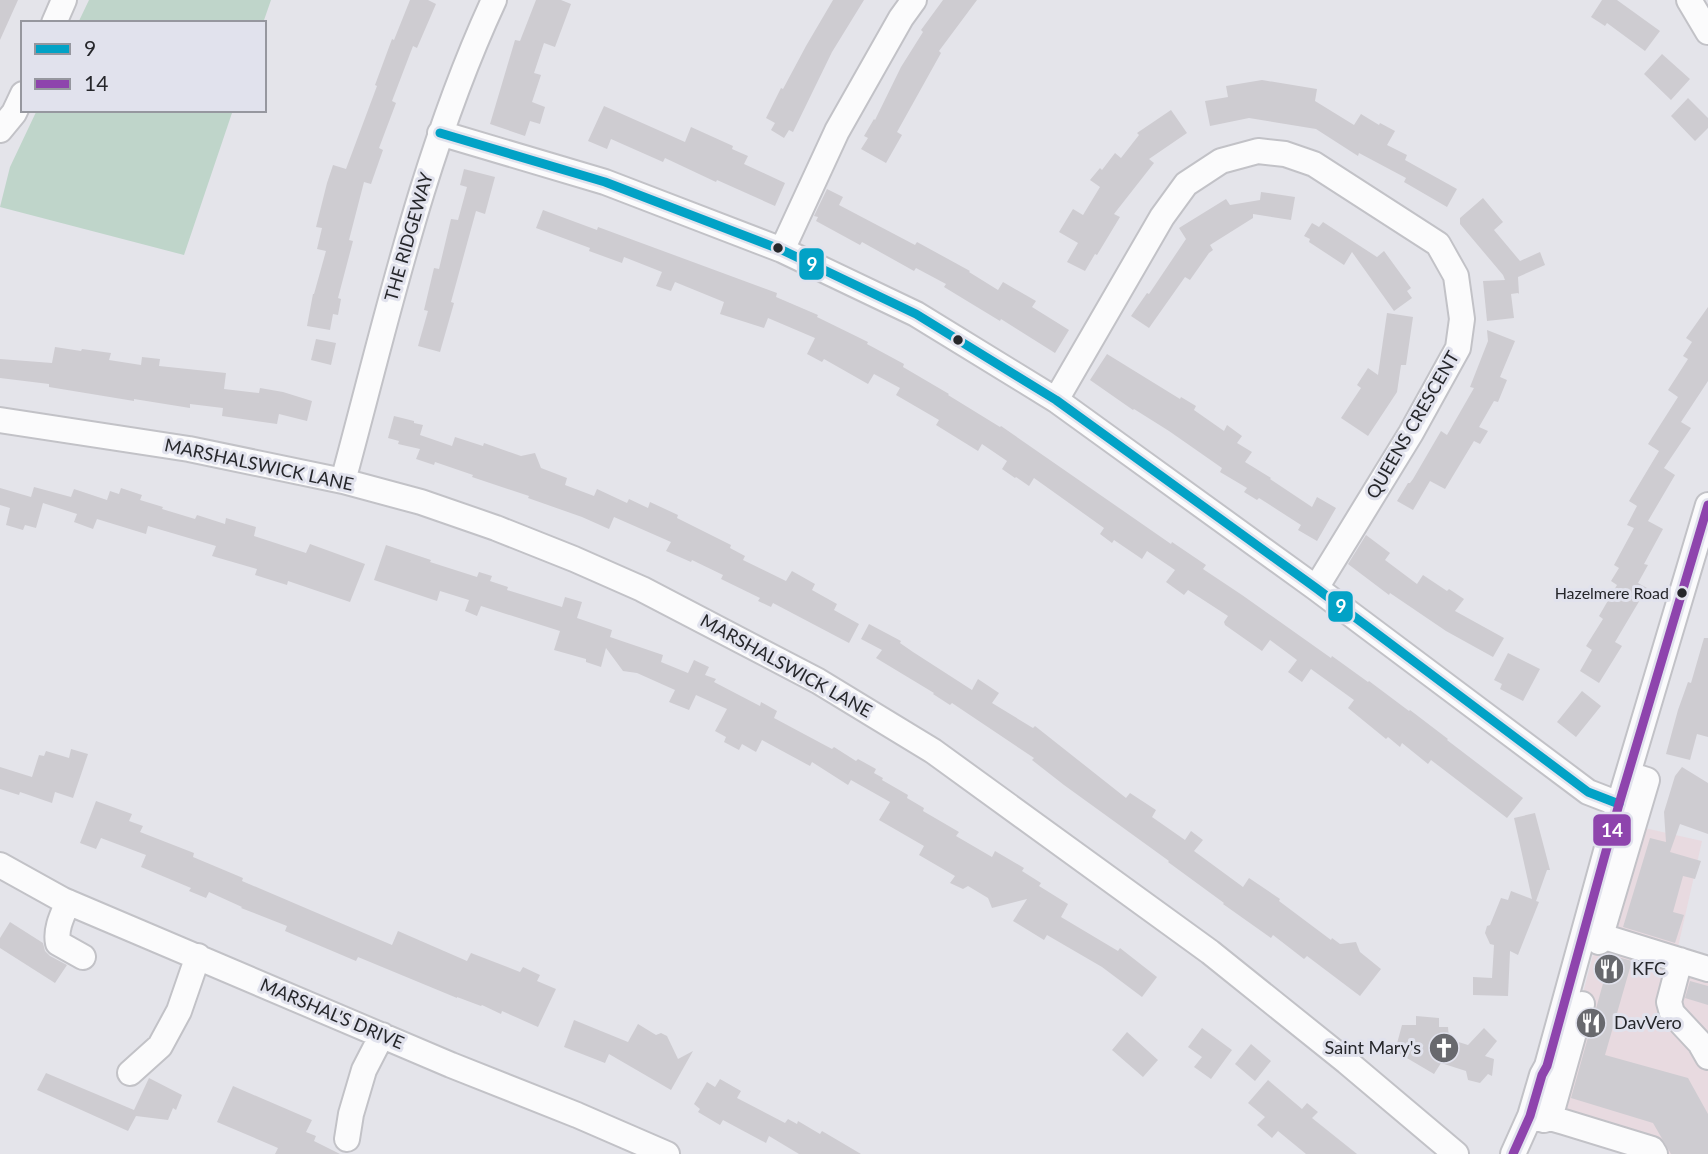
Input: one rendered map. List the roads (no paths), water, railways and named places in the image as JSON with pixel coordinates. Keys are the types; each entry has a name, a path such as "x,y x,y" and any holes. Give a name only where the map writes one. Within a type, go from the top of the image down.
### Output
{"street":[{"path":"55,21 64,0"},
{"name":"THE RIDGEWAY","path":"343,481 407,236 452,99 494,0"},
{"path":"782,250 837,131 914,0"},
{"path":"1689,0 1708,32"},
{"path":"0,131 21,98"},
{"path":"440,134 605,182 782,250 916,314 1056,400 1317,588 1588,792 1619,804"},
{"name":"QUEENS CRESCENT","path":"1056,400 1162,218 1186,184 1220,161 1258,151 1285,154 1314,164 1438,244 1456,276 1462,319 1458,348 1317,588"},
{"name":"MARSHALSWICK LANE","path":"0,420 189,449 343,481 421,502 496,528 654,595 749,643 933,751 1210,952 1456,1154"},
{"path":"1593,933 1619,804 1708,505"},
{"path":"1546,1122 1542,1075 1647,780 1628,774"},
{"name":"MARSHAL'S DRIVE","path":"0,865 68,902 667,1154"},
{"path":"68,902 59,926 58,943 83,957"},
{"path":"1593,933 1708,969"},
{"path":"130,1073 160,1046 179,1012 198,957"},
{"path":"1680,960 1669,1002 1672,1013 1700,1043 1708,1057"},
{"path":"348,1139 351,1114 364,1070 382,1035"},
{"path":"1513,1154 1546,1122"},
{"path":"1546,1122 1652,1149 1655,1154"}],"place":[{"name":"Hazelmere Road","path":"1682,593"},
{"name":"KFC","path":"1609,969"},
{"name":"DavVero","path":"1591,1023"},
{"name":"Saint Mary's","path":"1444,1048"}]}
